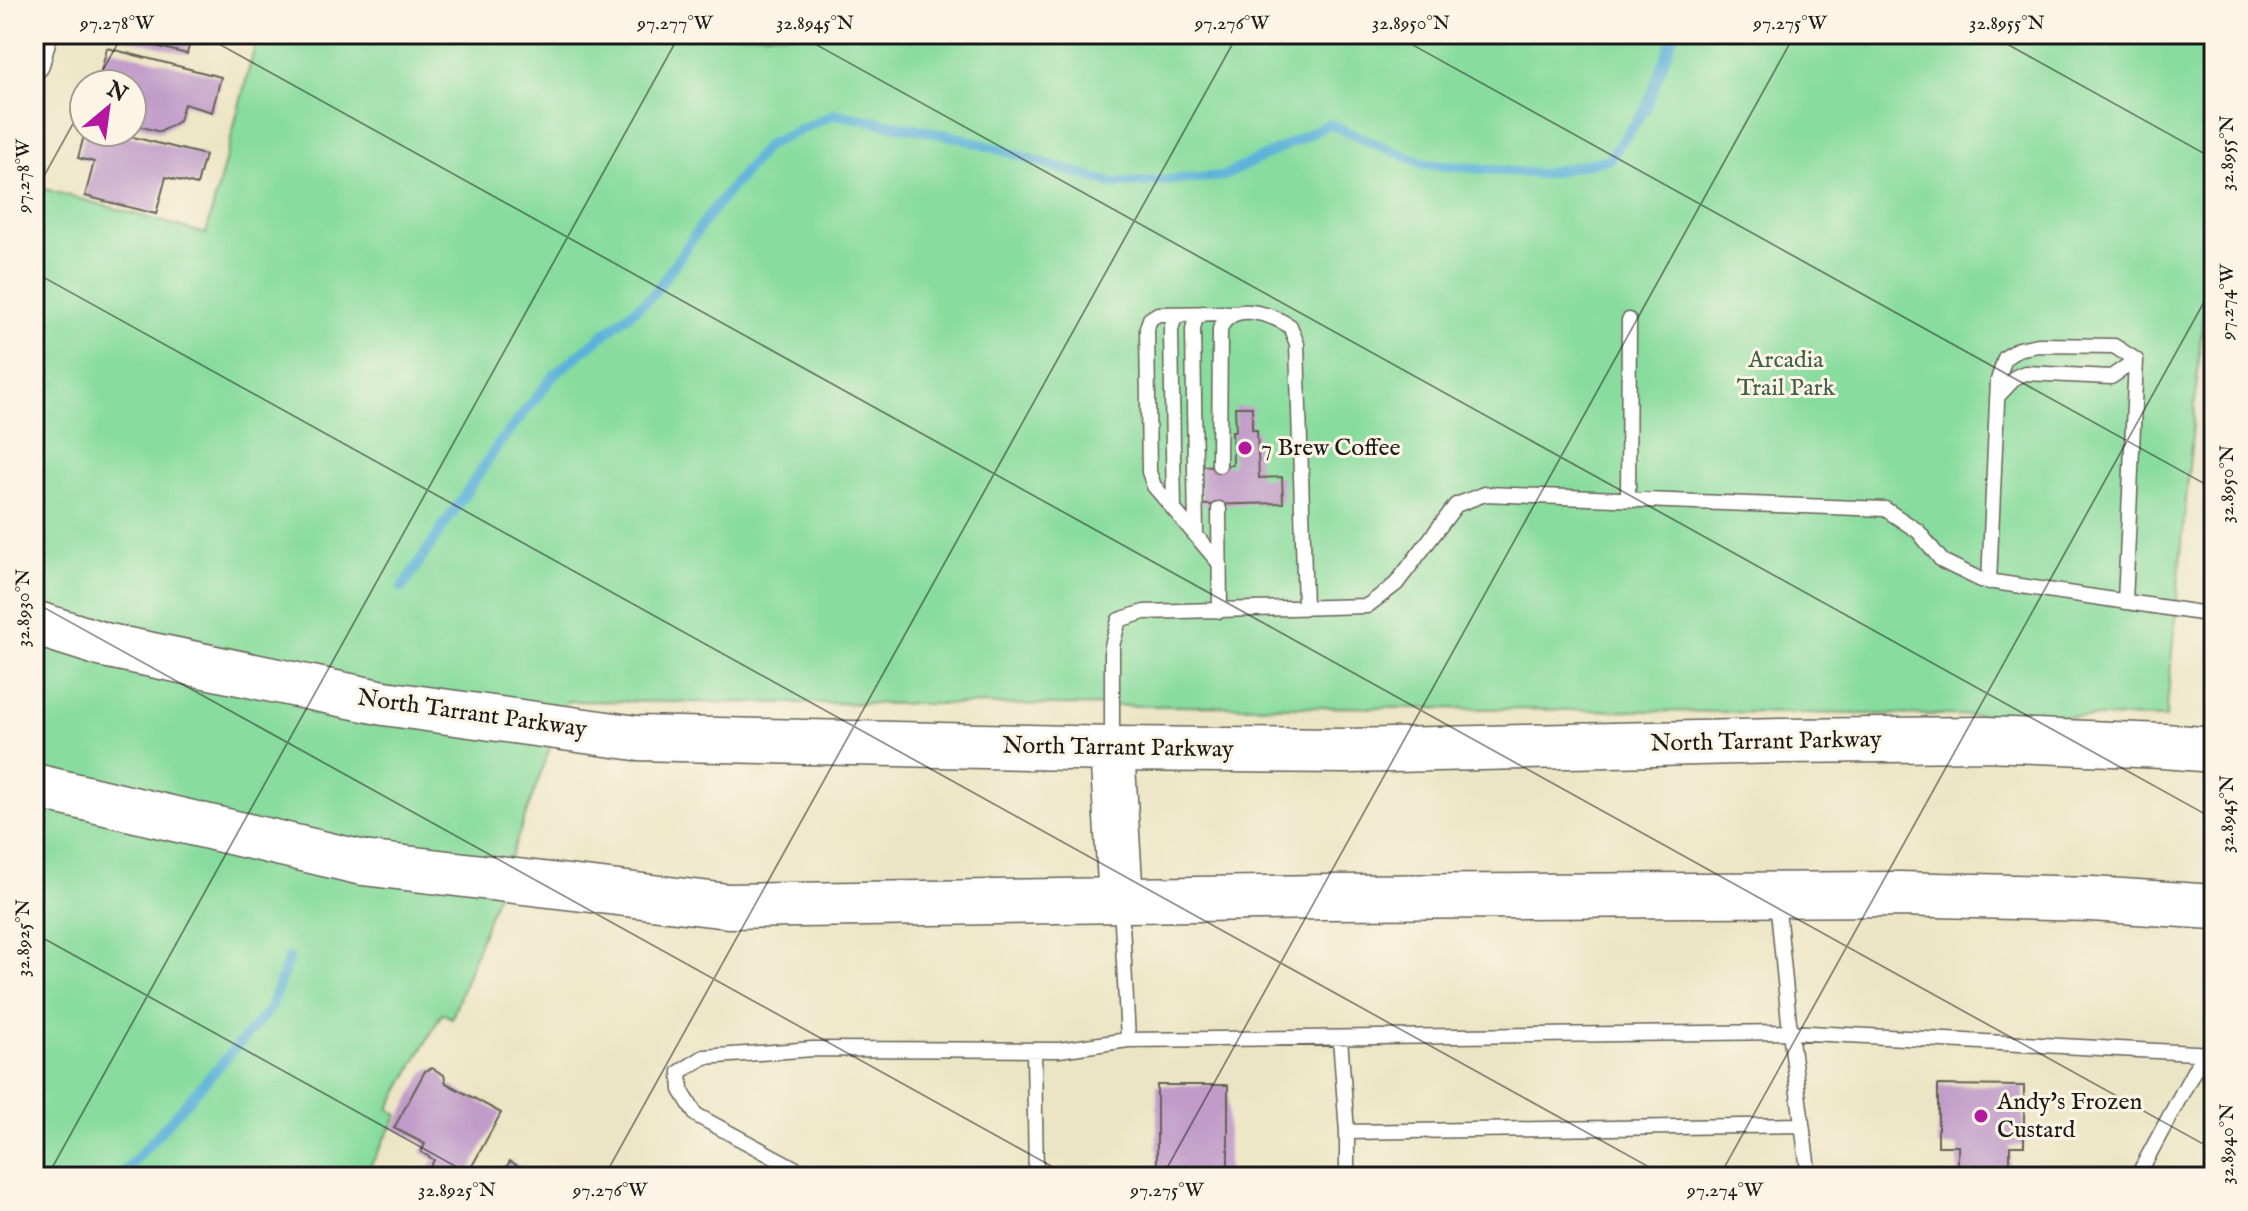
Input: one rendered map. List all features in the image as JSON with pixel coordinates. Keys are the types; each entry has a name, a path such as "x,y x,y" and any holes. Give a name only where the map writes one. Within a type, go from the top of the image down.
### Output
{"main road":[{"name":"North Tarrant Parkway","path":"34,623 104,645 384,703 636,738 1348,751 1986,739 2214,750"},
{"path":"1112,749 1121,900"},
{"path":"34,786 363,863 728,906 1898,894 2091,899 2214,907"}],"street":[{"path":"34,64 42,34"}],"lane":[{"path":"1196,536 1193,330 1195,320 1204,313"},
{"path":"1219,465 1220,329 1224,319 1235,313"},
{"path":"1220,564 1154,486 1149,472 1147,328 1150,319 1158,314 1272,315 1290,326 1297,344 1305,606"},
{"path":"1174,509 1171,330 1174,319 1182,314"},
{"path":"1628,499 1629,320"},
{"path":"1989,582 1998,380 2005,358 2018,349 2038,345 2114,346 2136,360"},
{"path":"1997,397 2016,377 2025,373 2111,377 2136,360"},
{"path":"2125,602 2136,360"},
{"path":"1112,749 1112,646 1119,620 1144,612 1367,606 1396,584 1456,505 1485,494 1885,509 1918,531 1942,561 1981,580 2214,615"},
{"path":"1219,509 1220,611"},
{"path":"1777,895 1790,1032 1809,1177"},
{"path":"1121,900 1128,1040"},
{"path":"811,1177 696,1115 681,1090 680,1072 704,1057 813,1049 1034,1051 1128,1040 1790,1032 2209,1054 2137,1177"},
{"path":"1340,1038 1347,1177"},
{"path":"1034,1051 1036,1177"},
{"path":"1347,1132 1802,1125"}],"green space":[{"name":"Arcadia Trail Park","path":"258,34 2214,34 2214,261 2208,261 2166,718 567,701 452,1018 442,1013 389,1109 398,1115 364,1177 34,1177 34,186 206,234"}],"building":[{"path":"108,34 192,34 187,54"},
{"path":"107,48 221,77 212,112 184,104 179,121 160,132 148,129 148,68 102,68"},
{"path":"148,141 205,155 197,185 166,177 156,214 85,196 94,162 78,158 81,148 148,148"},
{"path":"1235,407 1252,407 1252,430 1257,430 1259,478 1282,477 1283,503 1202,505 1200,466 1233,465"},
{"path":"432,1068 444,1075 446,1083 501,1113 466,1177 432,1177 426,1174 434,1160 421,1152 425,1144 394,1128 425,1071"},
{"path":"1157,1085 1228,1085 1228,1177 1157,1177"},
{"name":"Andy's Frozen Custard","path":"1938,1085 2024,1086 2024,1146 2010,1146 2010,1177 1958,1177 1958,1146 1938,1146"},
{"path":"510,1161 532,1174 542,1169 556,1177 501,1177"}],"waterway":[{"path":"402,588 498,445 555,374 653,295 708,216 767,145 835,114 957,137 1114,184 1224,176 1329,124 1424,164 1541,174 1609,159 1646,108 1674,34"},
{"path":"120,1177 270,1009 289,958"}],"place":[{"name":"7 Brew Coffee","path":"1245,448"},
{"name":"Andy's Frozen Custard","path":"1981,1116"}]}
